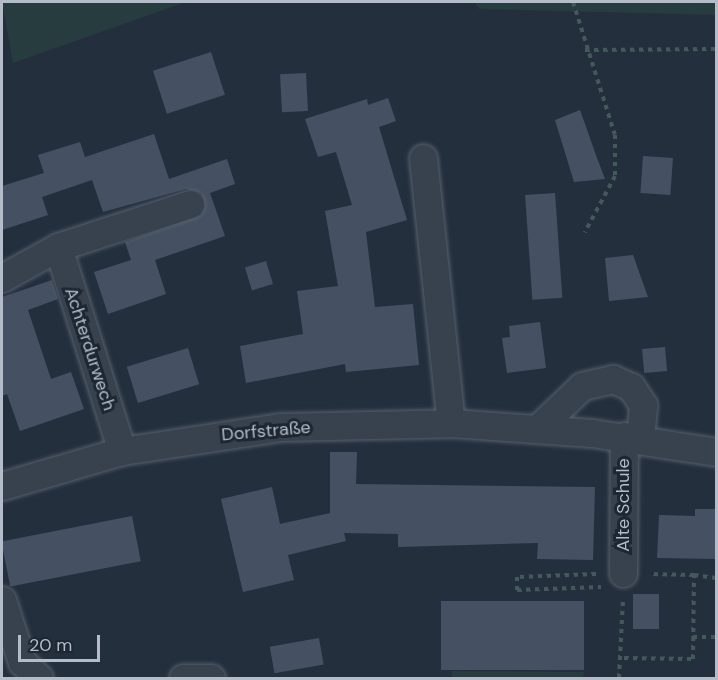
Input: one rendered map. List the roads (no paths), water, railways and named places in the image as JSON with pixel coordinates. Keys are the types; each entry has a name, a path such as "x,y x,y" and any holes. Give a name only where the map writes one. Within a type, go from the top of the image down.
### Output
{"street":[{"path":"423,158 451,423"},
{"path":"2,278 58,248 190,204"},
{"name":"Achterdurwech","path":"58,248 122,451"},
{"path":"537,429 582,386 613,380 631,387 643,405 632,437"},
{"name":"Dorfstraße","path":"2,486 122,451 281,428 451,423 632,437 717,452"},
{"name":"Alte Schule","path":"623,579 632,437"},
{"path":"2,600 22,662 39,678"}]}
